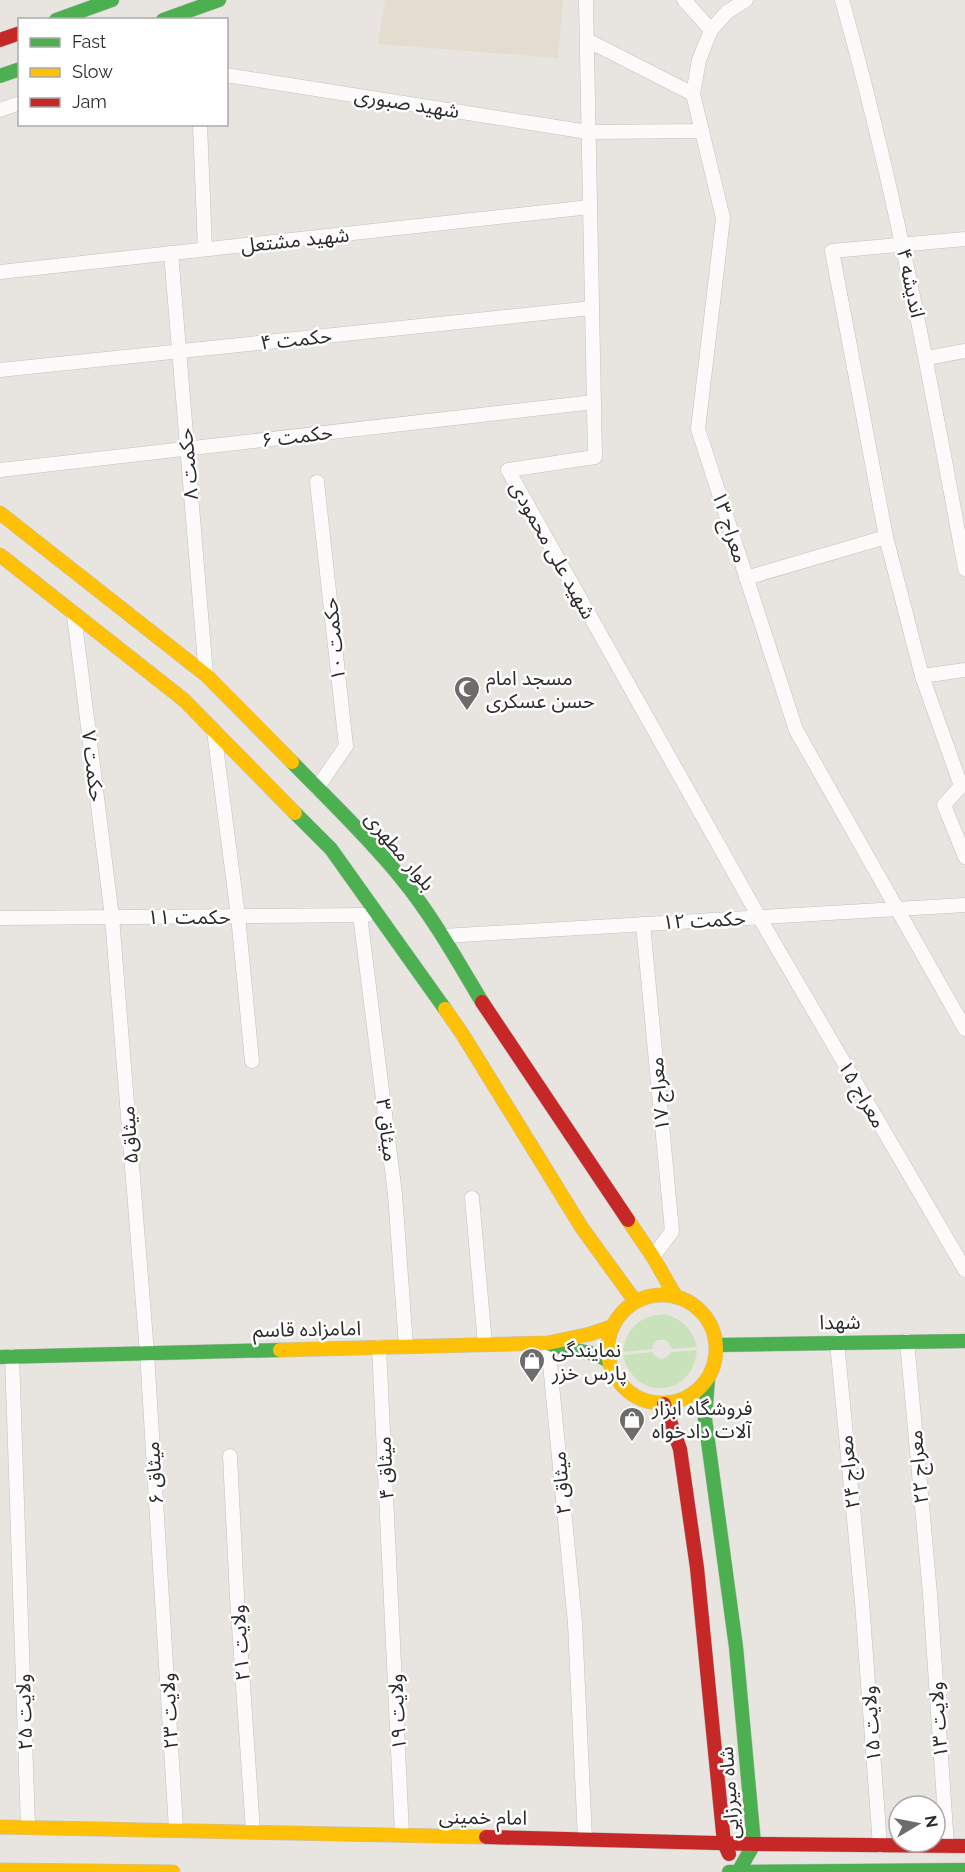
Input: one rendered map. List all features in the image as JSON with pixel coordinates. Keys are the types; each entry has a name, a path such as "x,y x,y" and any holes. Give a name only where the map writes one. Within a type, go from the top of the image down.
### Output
{"street":[{"path":"62,18 112,0"},
{"path":"169,18 219,0"},
{"name":"شهید علی محمودی","path":"586,0 595,457 508,471 759,917"},
{"path":"684,0 711,30"},
{"name":"معراج ۱۳","path":"746,0 727,12 711,30 699,60 693,94 723,218 698,429 795,730 965,1029"},
{"name":"اندیشه ۴","path":"842,0 903,244 927,358 965,569"},
{"path":"0,40 18,34"},
{"path":"587,40 693,94"},
{"path":"0,76 18,70"},
{"name":"شهید صبوری","path":"228,75 588,132 702,131"},
{"path":"0,110 18,104"},
{"path":"200,126 205,249"},
{"name":"شهید مشتعل","path":"0,272 590,207"},
{"path":"965,238 832,251 886,537 922,676 963,785 944,805 965,857"},
{"name":"حکمت ۸","path":"171,253 206,675"},
{"name":"حکمت ۴","path":"0,370 592,308"},
{"path":"927,358 965,351"},
{"name":"حکمت ۶","path":"0,470 594,402"},
{"name":"حکمت ۱۰","path":"317,482 346,746 317,788"},
{"name":"بلوار مطهری","path":"0,513 206,675 251,744 331,849 464,1035 582,1228 635,1301"},
{"path":"746,578 886,537"},
{"name":"بلوار مطهری","path":"0,555 184,700 214,731 251,744 317,788 402,879 443,936 491,1016 653,1257 676,1297"},
{"name":"حکمت ۷","path":"74,615 112,917"},
{"path":"922,676 965,670"},
{"path":"214,731 238,916 252,1061"},
{"name":"حکمت ۱۲","path":"443,936 965,905"},
{"name":"میثاق ۳","path":"360,915 395,1194 406,1346"},
{"name":"حکمت ۱۱","path":"0,918 378,915"},
{"name":"میثاق۵","path":"112,917 147,1353"},
{"name":"معراج ۱۵","path":"759,917 965,1270"},
{"name":"معراج ۱۷","path":"643,924 672,1231 653,1257"},
{"path":"472,1198 485,1344"},
{"path":"663,1294 676,1297 687,1301 707,1318 716,1345 715,1362 708,1378 696,1392 681,1400 664,1404 645,1401 628,1392 616,1378 609,1361 608,1342 613,1326 622,1312 635,1301 663,1294"},
{"name":"امامزاده قاسم","path":"6,1356 548,1343 590,1334 613,1326"},
{"name":"معراج ۲۲","path":"907,1341 930,1594"},
{"name":"شهدا","path":"716,1345 965,1341"},
{"name":"معراج ۲۴","path":"837,1342 862,1602"},
{"path":"548,1343 561,1349 591,1351 609,1361"},
{"name":"میثاق ۲","path":"548,1343 575,1623 585,1839"},
{"name":"میثاق ۴","path":"379,1347 391,1589"},
{"name":"میثاق ۶","path":"147,1353 162,1592"},
{"name":"ولایت ۲۵","path":"6,1356 28,1827"},
{"name":"شاه میرزایی","path":"708,1378 706,1437 736,1647 754,1844 738,1872"},
{"name":"شاه میرزایی","path":"664,1404 680,1449 694,1545 724,1843 738,1872"},
{"name":"ولایت ۲۱","path":"230,1456 253,1830"},
{"name":"ولایت ۱۹","path":"391,1589 402,1834"},
{"name":"ولایت ۲۳","path":"162,1592 176,1829"},
{"name":"ولایت ۱۳","path":"930,1594 943,1794"},
{"name":"ولایت ۱۵","path":"862,1602 880,1846"},
{"name":"امام خمینی","path":"0,1827 253,1830 887,1846"},
{"name":"امام خمینی","path":"947,1846 965,1846"},
{"path":"0,1870 173,1872"},
{"path":"729,1872 965,1870"}],"shaded area":[{"path":"385,0 563,0 558,58 378,44"}],"green space":[{"path":"664,1314 685,1325 697,1347 672,1349 667,1341 661,1340 655,1342 652,1349 623,1352 627,1336 636,1325 648,1317"},
{"path":"697,1350 693,1366 685,1378 675,1385 663,1388 650,1387 639,1381 629,1370 623,1355 652,1352 656,1357 662,1359 671,1352"}],"traffic: fast":[{"path":"62,18 112,0"},
{"path":"169,18 219,0"},
{"path":"0,76 18,70"},
{"path":"292,762 402,879 434,924 482,1002"},
{"path":"295,813 331,849 445,1009"},
{"path":"716,1345 965,1341"},
{"path":"550,1344 595,1354 609,1361"},
{"path":"0,1357 280,1350"},
{"path":"708,1378 705,1419 736,1647 754,1844 738,1872"},
{"path":"729,1872 965,1870"}],"traffic: slow":[{"path":"0,513 206,675 292,762"},
{"path":"0,555 184,700 295,813"},
{"path":"445,1009 582,1228 635,1301"},
{"path":"628,1220 676,1297"},
{"path":"662,1295 683,1299 700,1311 712,1328 716,1349 712,1370 700,1387 683,1399 662,1403 641,1399 624,1387 612,1370 608,1349 612,1328 624,1311 641,1299 662,1295"},
{"path":"280,1350 548,1343 590,1334 613,1326"},
{"path":"0,1827 486,1837"},
{"path":"0,1870 173,1872"}],"traffic: jam":[{"path":"0,40 18,34"},
{"path":"482,1002 628,1220"},
{"path":"664,1404 680,1449 697,1568 724,1843 729,1854"},
{"path":"486,1837 754,1844 965,1846"}],"place":[{"name":"مسجد امام حسن عسکری","path":"467,712"},
{"name":"نمایندگی پارس خزر","path":"532,1384"},
{"name":"فروشگاه ابزار آلات دادخواه","path":"632,1443"}]}
